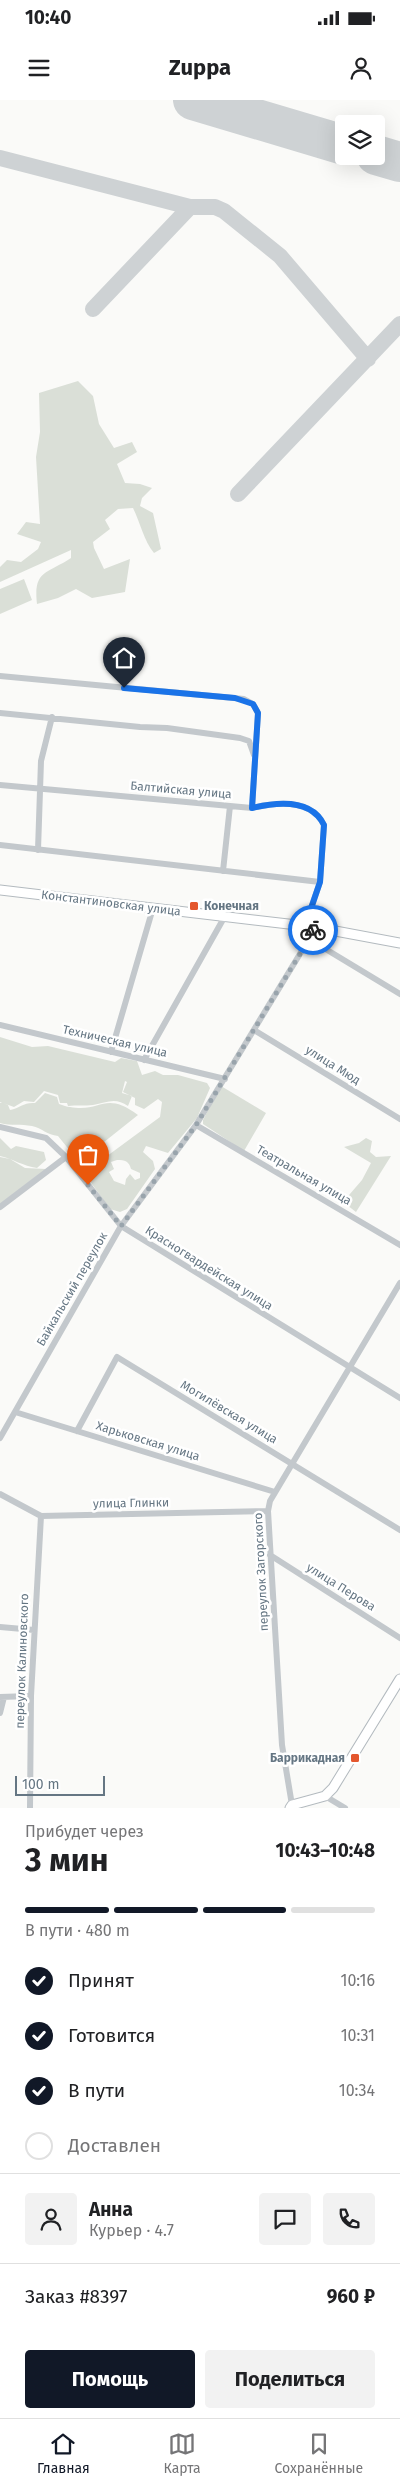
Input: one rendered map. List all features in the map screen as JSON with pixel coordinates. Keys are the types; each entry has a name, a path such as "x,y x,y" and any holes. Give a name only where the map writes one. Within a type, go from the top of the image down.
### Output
{"street":[{"path":"0,676 244,699 253,704 258,713 252,808"},
{"path":"0,713 52,717 140,728 167,728 240,738 250,741 256,760"},
{"path":"38,850 41,761 52,717"},
{"name":"Балтийская улица","path":"0,785 252,808 271,803 307,807 320,817 324,825 320,882 310,926"},
{"path":"223,871 230,806"},
{"path":"0,845 320,882"},
{"name":"Константиновская улица","path":"0,890 310,926 400,943"},
{"path":"111,1052 153,908"},
{"path":"144,1060 225,916"},
{"name":"Байкальский переулок","path":"0,1438 121,1226 196,1125 225,1079 309,939 310,926"},
{"path":"309,939 400,994"},
{"name":"Техническая улица","path":"0,1025 225,1079"},
{"name":"улица Мюд","path":"254,1030 400,1119"},
{"name":"Театральная улица","path":"196,1125 400,1244"},
{"name":"Красногвардейская улица","path":"0,1127 46,1138 66,1157 121,1226 400,1398"},
{"path":"0,1207 66,1157"},
{"name":"переулок Загорского","path":"291,1807 282,1745 270,1555 268,1511 270,1501 400,1283"},
{"name":"Могилёвская улица","path":"77,1431 117,1358 293,1463 400,1530"},
{"name":"Харьковская улица","path":"15,1412 275,1492"},
{"path":"0,1494 40,1516"},
{"name":"улица Глинки","path":"40,1516 268,1511"},
{"name":"переулок Калиновского","path":"30,1808 31,1696 40,1516"},
{"name":"улица Перова","path":"270,1555 400,1638"},
{"path":"0,1627 34,1630"},
{"path":"291,1807 325,1796 333,1788 399,1685"},
{"path":"0,1713 2,1697 31,1696"},
{"path":"325,1796 345,1808"}],"shaded area":[{"path":"78,381 93,396 99,424 114,448 132,442 137,452 117,464 125,483 140,484 152,488 142,498 140,506 153,513 161,549 154,553 133,508 118,509 105,520 110,529 93,542 104,569 130,559 125,592 92,598 76,589 58,598 37,604 36,593 40,579 44,574 71,558 71,550 0,582 0,567 7,560 21,562 38,549 41,542 17,534 26,522 40,524 36,457 40,432 39,393"},
{"path":"24,579 32,600 0,614 0,589"},
{"path":"0,1037 32,1047 48,1046 115,1062 121,1058 137,1061 142,1075 155,1071 163,1075 178,1075 207,1083 210,1088 197,1118 168,1153 146,1146 143,1152 153,1161 155,1169 127,1209 120,1212 110,1209 84,1173 160,1117 162,1102 158,1099 144,1109 135,1105 135,1098 132,1096 128,1106 115,1101 93,1105 68,1106 67,1103 60,1103 58,1095 44,1091 34,1102 24,1101 14,1107 3,1103 8,1105 10,1110 28,1103 35,1103 45,1093 57,1097 59,1104 68,1107 81,1108 110,1103 118,1104 138,1115 79,1162 58,1136 32,1126 0,1123 0,1103 2,1103 0,1102","holes":["125,1081 127,1082 123,1092 129,1095 122,1093","120,1160 126,1162 131,1169 140,1173 140,1178 135,1180 130,1174 126,1179 125,1185 114,1181 109,1172 114,1169 111,1162"]},
{"path":"221,1086 266,1113 244,1151 203,1124 203,1120"},
{"path":"0,1138 11,1149 16,1146 44,1152 46,1160 37,1168 0,1156"},
{"path":"366,1138 372,1141 370,1152 376,1157 391,1156 356,1212 343,1202 362,1180 371,1163 344,1147 359,1143"},
{"path":"0,1157 10,1159 25,1168 46,1169 0,1204"}],"taxiway":[{"path":"0,158 190,207 215,207 224,211 280,256 368,359"},
{"path":"93,309 190,207"},
{"path":"238,494 400,324"}],"runway":[{"path":"193,100 335,142"},
{"path":"385,158 400,162"}],"way so far":[{"path":"88,1185 121,1226 196,1125 313,930"}],"place":[{"name":"Конечная","path":"194,906"},
{"name":"Баррикадная","path":"355,1758"}],"route":[{"path":"124,688 244,699 253,704 258,713 252,808 271,803 307,807 320,817 324,825 320,882 305,926 314,927 313,930"}]}
